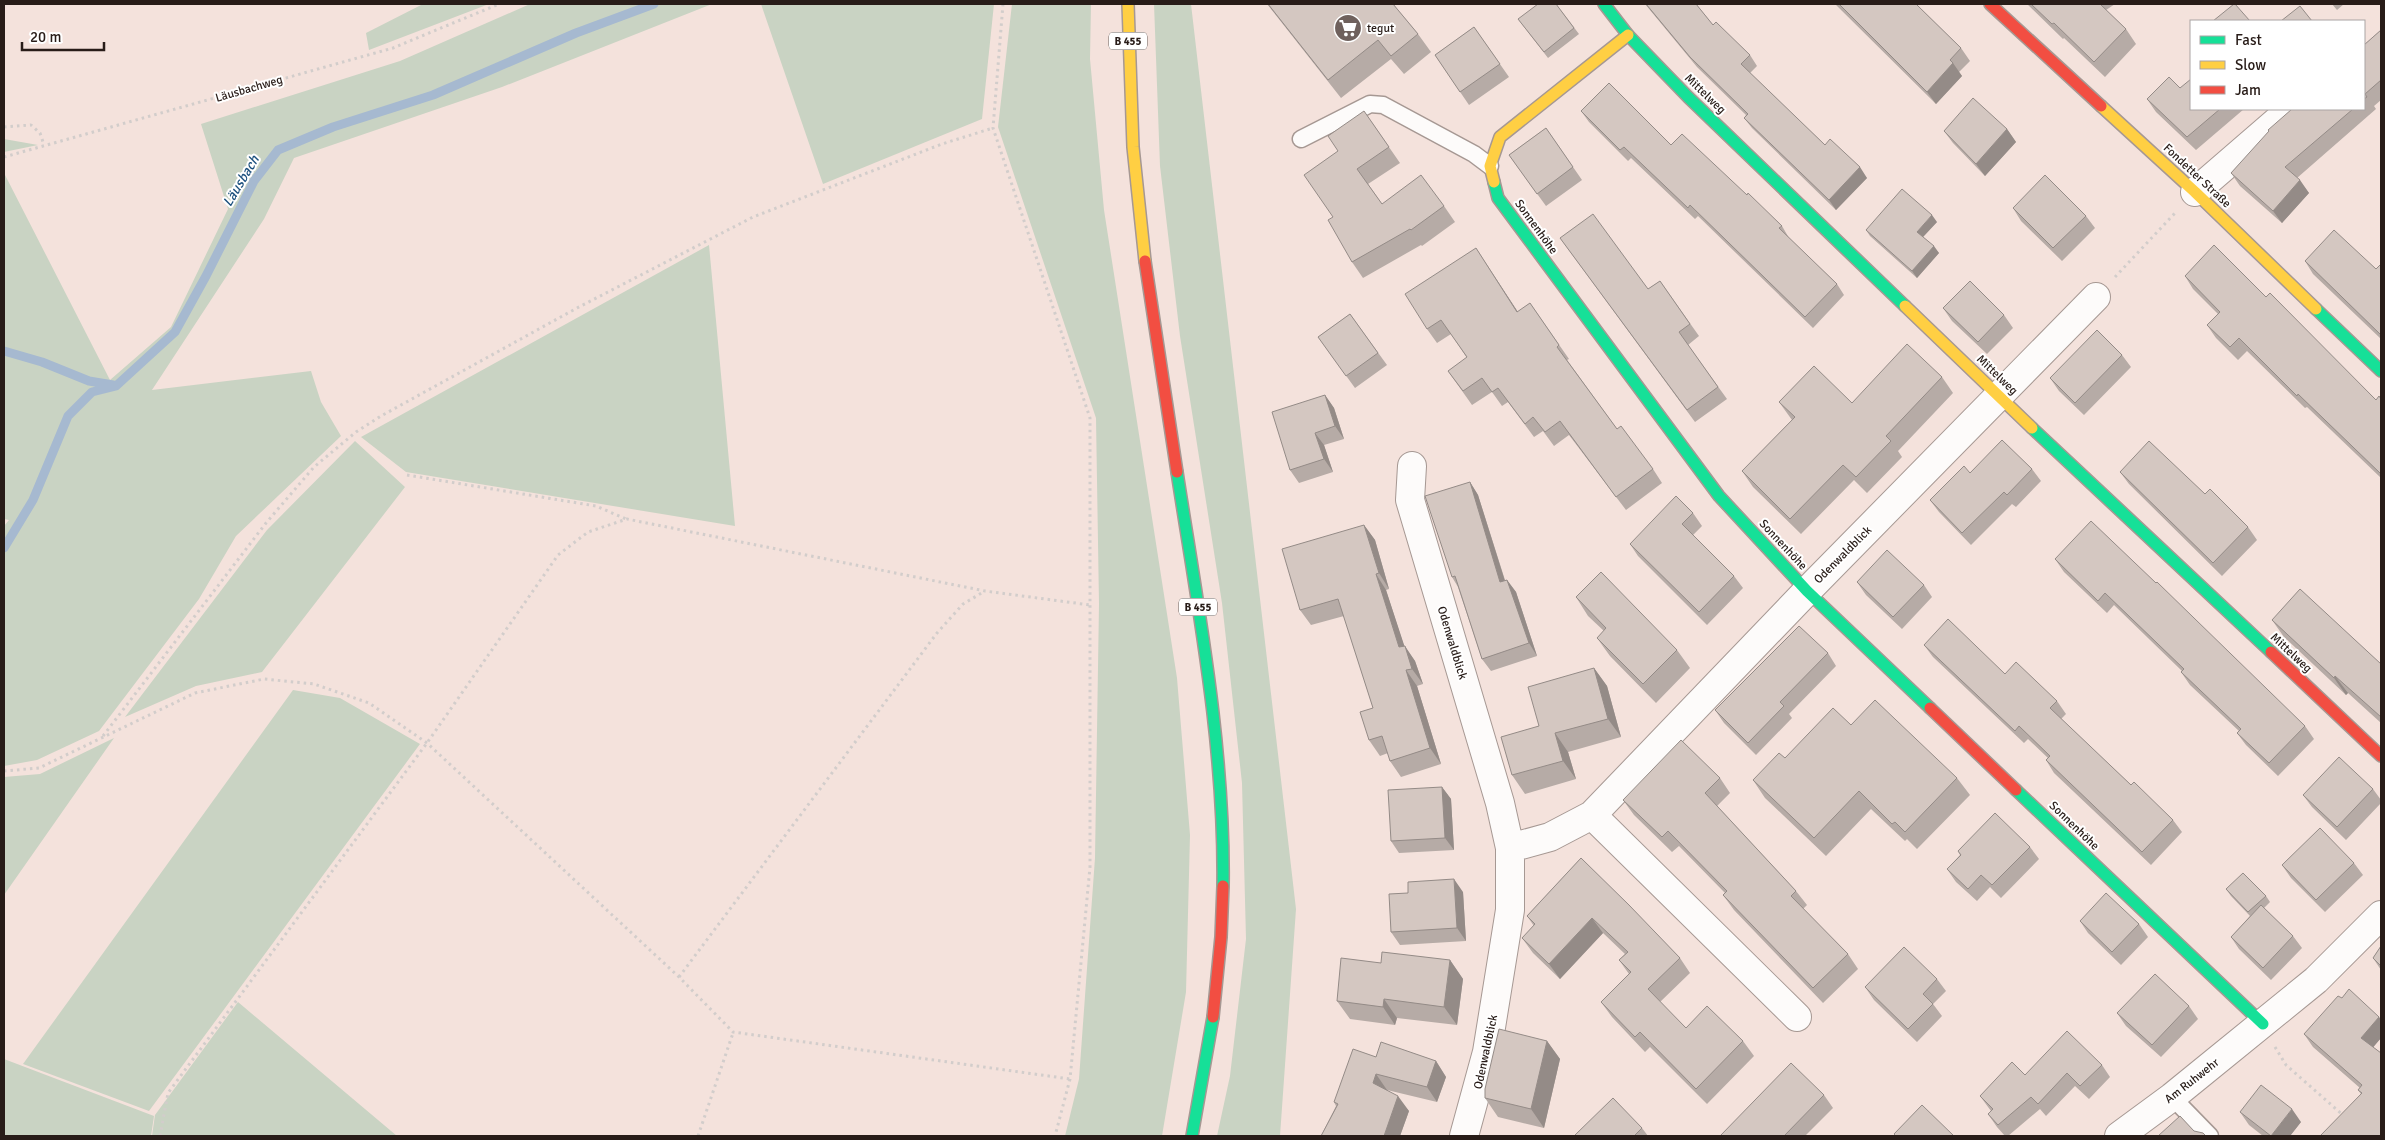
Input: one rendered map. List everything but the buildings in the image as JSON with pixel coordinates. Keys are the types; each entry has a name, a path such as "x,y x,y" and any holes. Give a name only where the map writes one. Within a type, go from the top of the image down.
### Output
{"street":[{"name":"B 455","path":"1128,4 1128,79 1141,232 1156,344 1199,612 1220,796 1224,868 1221,940 1215,1012 1204,1082 1192,1136"},
{"name":"Mittelweg","path":"1604,4 1628,35 1695,104 2000,397 2381,756"},
{"name":"Fondetter Straße","path":"1990,4 2195,192 2381,371"},
{"path":"1490,166 1500,136 1628,35"},
{"path":"2195,192 2289,110"},
{"name":"Sonnenhöhe","path":"1490,166 1498,198 1713,488 1807,591 2263,1024"},
{"name":"Odenwaldblick","path":"1510,848 1550,837 1592,815 1807,591 2000,397 2096,297"},
{"name":"Odenwaldblick","path":"1412,466 1410,500 1500,803 1510,848 1510,910 1501,975 1487,1052 1464,1136"},
{"path":"1592,815 1797,1017"},
{"name":"Am Ruhwehr","path":"2119,1136 2172,1097 2316,980 2381,915"}],"lane":[{"path":"1301,139 1370,104 1383,105 1474,154 1490,166"},
{"path":"2172,1097 2210,1136"}],"path":[{"name":"Läusbachweg","path":"4,157 393,48 499,4"},
{"path":"1003,4 993,128 1090,418 1090,867 1070,1079 1055,1136"},
{"path":"4,127 31,125 40,133 44,146"},
{"path":"102,738 266,523 314,467 356,432 577,308 745,221 942,144 993,128"},
{"path":"2096,297 2195,192"},
{"path":"406,475 596,506 627,519 985,591 1090,605"},
{"path":"160,1136 168,1093 428,743 558,556 588,532 627,519"},
{"path":"679,977 937,633 963,604 985,591"},
{"path":"4,771 38,768 195,693 264,679 314,684 369,703 428,743 679,977 733,1032 1070,1079"},
{"path":"2263,1024 2286,1066 2345,1117"},
{"path":"698,1136 733,1032"}],"green space":[{"path":"423,4 489,4 369,50 366,33"},
{"path":"530,4 712,4 502,87 294,158 264,219 152,390 311,371 321,402 341,436 236,536 199,599 99,731 37,760 4,766 4,526 9,520 4,519 4,173 110,380 171,327 228,209 201,124 400,61"},
{"path":"761,4 994,4 982,119 823,184"},
{"path":"1012,4 1091,4 1090,59 1104,210 1177,678 1190,835 1186,992 1162,1136 1065,1136 1079,1079 1095,858 1099,604 1096,418 998,127"},
{"path":"1154,4 1191,4 1296,909 1280,1136 1217,1136 1230,1076 1246,939 1242,783 1222,603 1180,336 1160,166"},
{"path":"4,139 38,145 4,152"},
{"path":"709,245 735,526 406,472 361,437"},
{"path":"355,441 405,487 262,672 196,686 125,717 267,530"},
{"path":"293,690 340,698 420,744 149,1111 23,1064"},
{"path":"114,738 4,895 4,777 40,774"},
{"path":"238,1002 397,1136 152,1136 155,1115"},
{"path":"4,1059 154,1116 151,1136 4,1136"}],"waterway":[{"name":"Läusbach","path":"4,548 33,500 68,416 92,392 116,386 175,332 206,276 254,181 278,150 333,127 433,95 576,33 654,4"},
{"path":"4,351 42,362 89,381 113,385"}],"traffic: fast":[{"path":"1604,4 1628,35 1688,97 1905,306"},
{"path":"1494,182 1498,198 1719,496 1807,591 1930,708"},
{"path":"2316,309 2381,371"},
{"path":"2032,428 2271,652"},
{"path":"1177,472 1209,678 1215,730 1220,782 1223,886"},
{"path":"2016,790 2263,1024"},
{"path":"1192,1136 1213,1017"}],"traffic: slow":[{"path":"1128,4 1133,147 1145,261"},
{"path":"1494,182 1490,166 1500,137 1628,35"},
{"path":"2101,106 2195,192 2316,309"},
{"path":"1905,306 2032,428"}],"traffic: jam":[{"path":"1990,4 2101,106"},
{"path":"1145,261 1177,472"},
{"path":"2271,652 2381,756"},
{"path":"1930,708 2016,790"},
{"path":"1213,1017 1221,937 1223,886"}],"place":[{"name":"tegut","path":"1348,28"}]}
